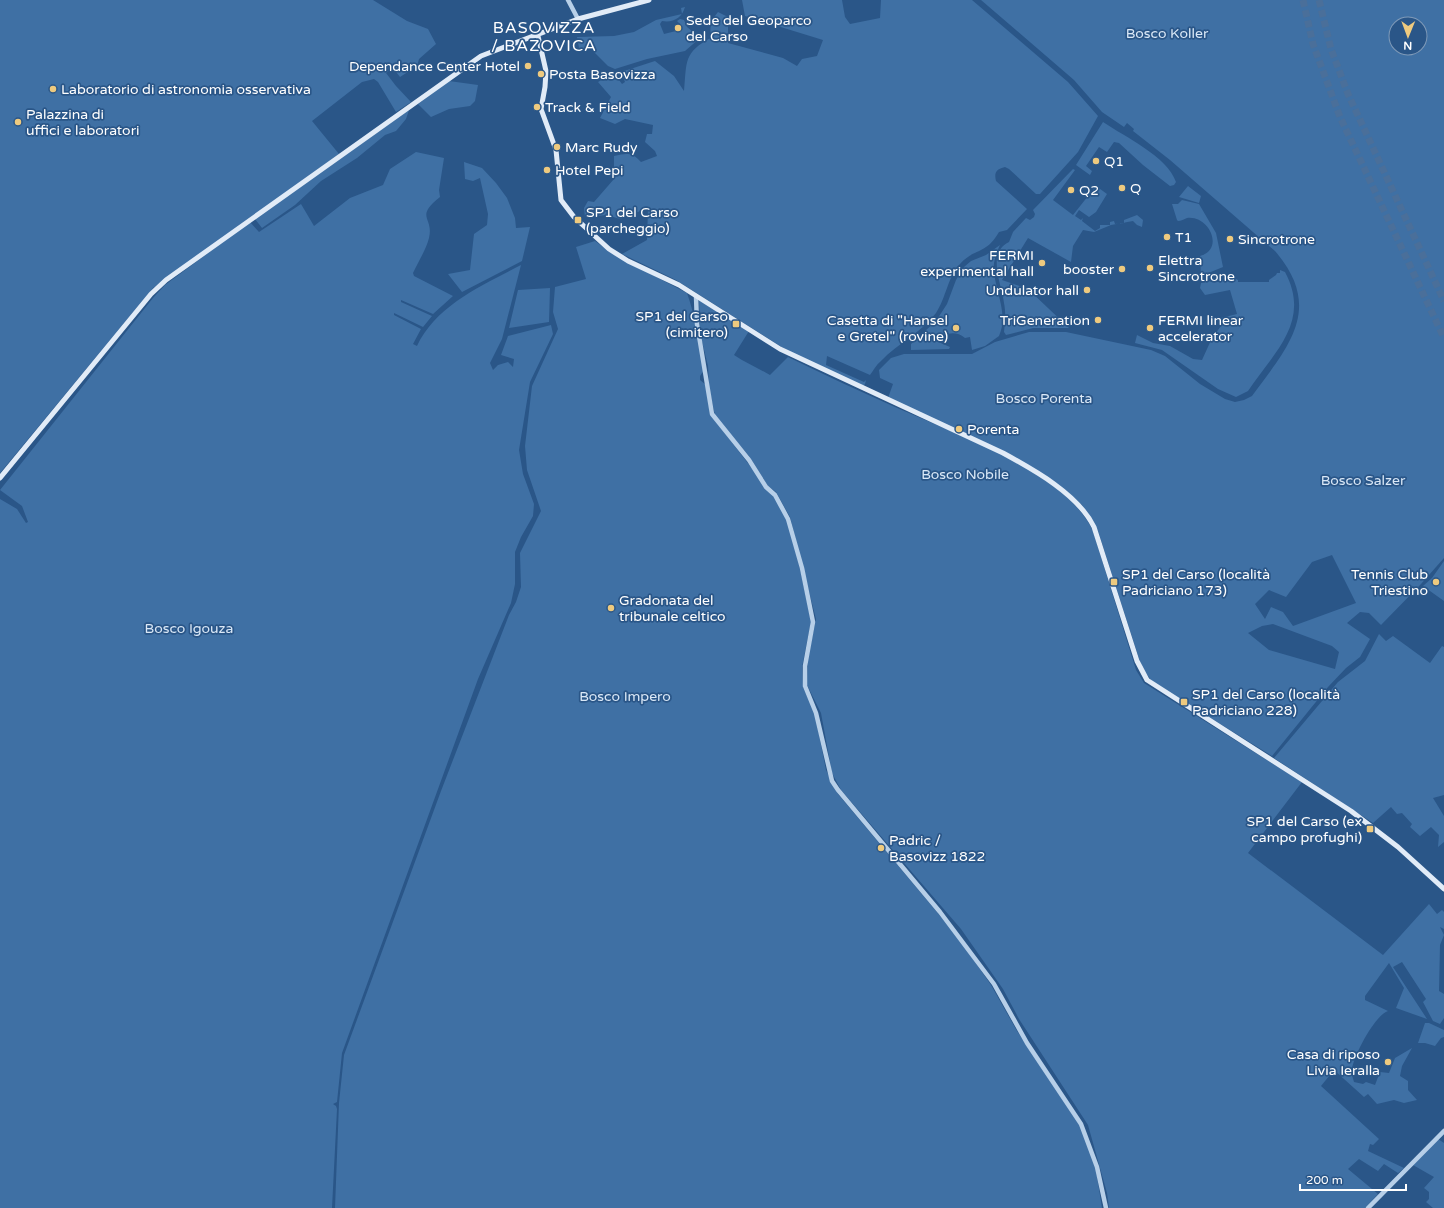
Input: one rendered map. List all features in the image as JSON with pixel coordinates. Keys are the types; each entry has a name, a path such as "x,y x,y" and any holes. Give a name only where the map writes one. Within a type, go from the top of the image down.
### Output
{"main road":[{"path":"0,478 158,286 414,103 487,53 538,36 578,19 649,0"},
{"path":"538,36 546,71 541,109 556,150 561,197 565,208 592,236 608,249 628,261 679,285 780,349 1003,453 1028,467 1067,495 1084,510 1094,527 1137,661 1147,680 1351,811 1398,847 1444,889"}],"street":[{"path":"568,0 578,19"},
{"path":"696,296 697,324 712,414 749,460 766,487 775,495 788,519 802,568 813,622 805,666 804,686 816,713 832,781 945,918 997,990 1027,1043 1082,1124 1097,1166 1106,1208"},
{"path":"1368,1208 1444,1131"}],"green space":[{"path":"0,0 373,0 407,21 428,29 436,44 419,59 417,66 400,77 393,68 386,73 411,102 396,112 378,82 374,79 362,82 312,121 339,154 153,288 0,473"},
{"path":"742,0 842,0 845,17 850,24 880,18 881,0 972,0 1068,82 1098,116 1078,152 1040,194 1036,194 1009,169 1005,167 998,170 995,176 996,181 1027,209 1007,230 999,232 985,248 970,255 960,264 950,281 936,313 930,320 878,364 870,375 827,356 826,365 864,382 866,380 863,386 788,351 676,280 622,254 647,240 648,208 620,219 607,215 585,217 584,208 588,201 594,202 614,179 614,156 629,154 635,156 641,162 657,156 655,151 645,142 647,134 652,134 653,125 625,119 615,124 600,118 611,97 598,82 614,73 622,84 625,82 621,72 655,61 674,76 684,91 688,59 696,48 712,37 710,30 711,24 718,12 728,17 728,43 783,58 797,66 802,59 817,56 823,40 745,16"},
{"path":"981,0 1444,0 1444,558 1381,625 1369,613 1360,612 1347,623 1370,639 1360,657 1346,668 1328,687 1272,756 1151,680 1142,668 1098,531 1082,505 1069,493 990,445 888,398 893,384 880,378 879,370 891,358 904,354 972,354 995,342 1029,332 1066,332 1151,350 1165,356 1200,384 1225,399 1235,402 1252,396 1278,360 1296,326 1299,309 1297,291 1290,272 1275,251 1170,160 1133,131 1134,129 1127,123 1124,127 1102,112 1074,80","holes":["1332,555 1356,603 1293,626 1283,612 1271,607 1265,619 1255,604 1269,590 1286,597 1312,562","1273,624 1332,646 1339,652 1335,669 1269,650 1248,633 1262,626"]},
{"path":"685,7 684,11 682,14 681,8"},
{"path":"682,14 676,19 662,21 660,24 664,34 680,30 681,25 677,21 680,19 684,20 687,27 700,38 685,51 647,59 615,69 608,66 592,50 579,48 577,37 614,36 634,32 656,20"},
{"path":"449,81 478,85 475,101 470,106 449,109 431,117 418,104"},
{"path":"409,110 406,119 396,131 385,135 357,158 321,181 295,205 262,228 255,219"},
{"path":"1103,122 1155,156 1171,173 1176,182 1174,185 1170,186 1143,165 1119,143 1114,142 1107,152 1099,147 1086,166 1092,171 1090,175 1076,165"},
{"name":"Bosco Igouza","path":"416,152 444,158 439,190 440,197 432,204 426,213 430,231 428,242 413,273 414,276 453,296 433,314 401,300 401,302 432,316 423,327 394,313 394,315 421,329 413,344 417,346 425,332 448,308 491,280 521,265 502,339 490,363 493,370 498,365 508,362 513,367 514,359 501,355 508,336 551,325 553,334 530,382 519,450 523,474 534,504 533,516 521,537 515,552 515,584 511,603 478,679 342,1053 337,1102 333,1104 337,1109 332,1208 0,1208 0,499 17,509 26,523 28,522 22,506 0,490 165,285 250,222 259,232 301,204 314,226 350,198 383,185 390,169"},
{"path":"464,162 482,168 496,183 507,198 515,218 516,228 530,227 522,261 462,292 448,274 470,270 474,234 487,225 488,214 480,178 473,181 465,179"},
{"path":"1073,169 1075,170 1053,200 1073,215 1096,186 1107,194 1096,212 1089,217 1079,210 1075,216 1081,220 1083,218 1082,221 1095,231 1100,228 1100,225 1110,225 1110,222 1114,221 1115,224 1119,224 1111,225 1094,232 1083,230 1073,246 1071,262 1028,238 1002,280 1028,289 1069,328 1033,328 1006,335 1004,332 1005,307 997,270 998,254 1002,247 1009,242 1013,232 1026,218 1030,220 1034,217 1035,214 1033,210"},
{"path":"1188,186 1201,196 1199,203 1179,197"},
{"path":"1182,200 1199,204 1216,233 1223,267 1201,276 1200,256 1208,252 1212,247 1213,240 1207,227 1195,218 1187,218 1179,221 1177,220 1172,204 1178,204"},
{"path":"1137,215 1143,220 1142,227 1133,221 1124,223 1124,220"},
{"name":"Bosco Impero","path":"595,241 616,256 687,293 695,321 704,370 700,376 700,380 706,385 710,414 777,501 786,517 799,564 811,622 802,667 803,687 815,714 826,770 838,794 957,936 991,985 1017,1031 1082,1128 1096,1170 1102,1208 335,1208 339,1103 344,1055 441,791 521,587 520,553 541,511 527,470 525,446 532,386 558,329 553,312 555,287 586,279 576,247"},
{"path":"1000,245 994,263 995,281 1003,318 999,336 985,346 972,350 970,337 965,338 954,333 946,334 936,341 950,347 949,349 911,350 911,344 936,321 947,304 956,280 964,267 971,261 986,255"},
{"path":"1280,270 1285,272 1292,290 1294,306 1292,322 1278,350 1248,391 1236,397 1218,389 1162,350 1135,343 1137,335 1153,343 1170,346 1193,359 1202,360 1212,338 1221,326 1221,318 1237,314 1230,290 1205,295 1200,288 1201,283 1206,281 1219,282 1230,276 1238,280 1238,282 1269,282 1269,280 1277,273 1280,273"},
{"path":"550,288 549,322 509,328 518,290"},
{"name":"Bosco Nobile","path":"699,300 749,331 734,355 743,361 770,375 788,357 868,395 1005,456 1033,472 1058,490 1079,510 1093,531 1136,670 1144,683 1302,782 1248,853 1383,955 1429,904 1437,914 1442,910 1444,912 1444,929 1440,927 1444,935 1440,945 1439,991 1444,994 1444,1018 1440,1024 1433,1021 1423,1002 1426,999 1402,962 1393,967 1427,1019 1396,1008 1404,988 1389,963 1365,996 1365,1000 1388,1011 1383,1014 1371,1027 1357,1055 1352,1071 1354,1082 1363,1084 1366,1082 1375,1085 1380,1072 1389,1073 1395,1058 1412,1048 1402,1066 1400,1076 1408,1081 1408,1090 1417,1100 1404,1103 1394,1100 1377,1104 1368,1094 1364,1097 1334,1070 1321,1086 1379,1139 1373,1145 1370,1144 1368,1151 1404,1168 1398,1173 1384,1164 1378,1171 1359,1159 1348,1169 1378,1194 1365,1208 1109,1208 1107,1193 1088,1125 1019,1019 1003,989 961,929 841,790 832,773 821,713 807,685 808,657 816,619 790,517 776,492 768,486 749,456 715,416 709,387 708,366 700,333"},
{"name":"Tennis Club Triestino","path":"1444,561 1444,601 1423,586 1432,578"},
{"path":"1379,634 1386,641 1393,636 1430,663 1442,646 1444,647 1444,795 1433,798 1444,816 1444,842 1438,847 1439,835 1431,827 1420,836 1410,827 1412,824 1402,813 1397,814 1391,807 1373,823 1274,758 1338,682 1365,661"},
{"path":"1425,1023 1429,1023 1444,1030 1444,1037 1441,1038 1435,1046 1425,1043 1418,1043"},
{"path":"1438,1139 1444,1143 1444,1208 1433,1208 1426,1202 1429,1199 1429,1192 1424,1188 1434,1177 1413,1165"}],"tunnel":[{"path":"1303,0 1313,44 1340,117 1444,338"},
{"path":"1319,0 1331,49 1348,94 1444,301"}],"place":[{"name":"Sede del Geoparco del Carso","path":"678,28"},
{"name":"Dependance Center Hotel","path":"528,66"},
{"name":"Posta Basovizza","path":"541,74"},
{"name":"Laboratorio di astronomia osservativa","path":"53,89"},
{"name":"Track & Field","path":"537,107"},
{"name":"Palazzina di uffici e laboratori","path":"18,122"},
{"name":"Marc Rudy","path":"557,147"},
{"name":"Q1","path":"1096,161"},
{"name":"Hotel Pepi","path":"547,170"},
{"name":"Q","path":"1122,188"},
{"name":"Q2","path":"1071,190"},
{"name":"SP1 del Carso (parcheggio)","path":"578,220"},
{"name":"T1","path":"1167,237"},
{"name":"Sincrotrone","path":"1230,239"},
{"name":"FERMI experimental hall","path":"1042,263"},
{"name":"Elettra Sincrotrone","path":"1150,268"},
{"name":"booster","path":"1122,269"},
{"name":"Undulator hall","path":"1087,290"},
{"name":"TriGeneration","path":"1098,320"},
{"name":"SP1 del Carso (cimitero)","path":"736,324"},
{"name":"Casetta di \"Hansel e Gretel\" (rovine)","path":"956,328"},
{"name":"FERMI linear accelerator","path":"1150,328"},
{"name":"Porenta","path":"959,429"},
{"name":"SP1 del Carso (località Padriciano 173)","path":"1114,582"},
{"name":"Tennis Club Triestino","path":"1436,582"},
{"name":"Gradonata del tribunale celtico","path":"611,608"},
{"name":"SP1 del Carso (località Padriciano 228)","path":"1184,702"},
{"name":"SP1 del Carso (ex campo profughi)","path":"1370,829"},
{"name":"Padric / Basovizz 1822","path":"881,848"},
{"name":"Casa di riposo Livia Ieralla","path":"1388,1062"}],"district":[{"name":"BASOVIZZA / BAZOVICA","path":"544,37"}],"park label":[{"name":"Bosco Koller","path":"1167,33"},
{"name":"Bosco Porenta","path":"1044,398"},
{"name":"Bosco Salzer","path":"1363,480"}]}
